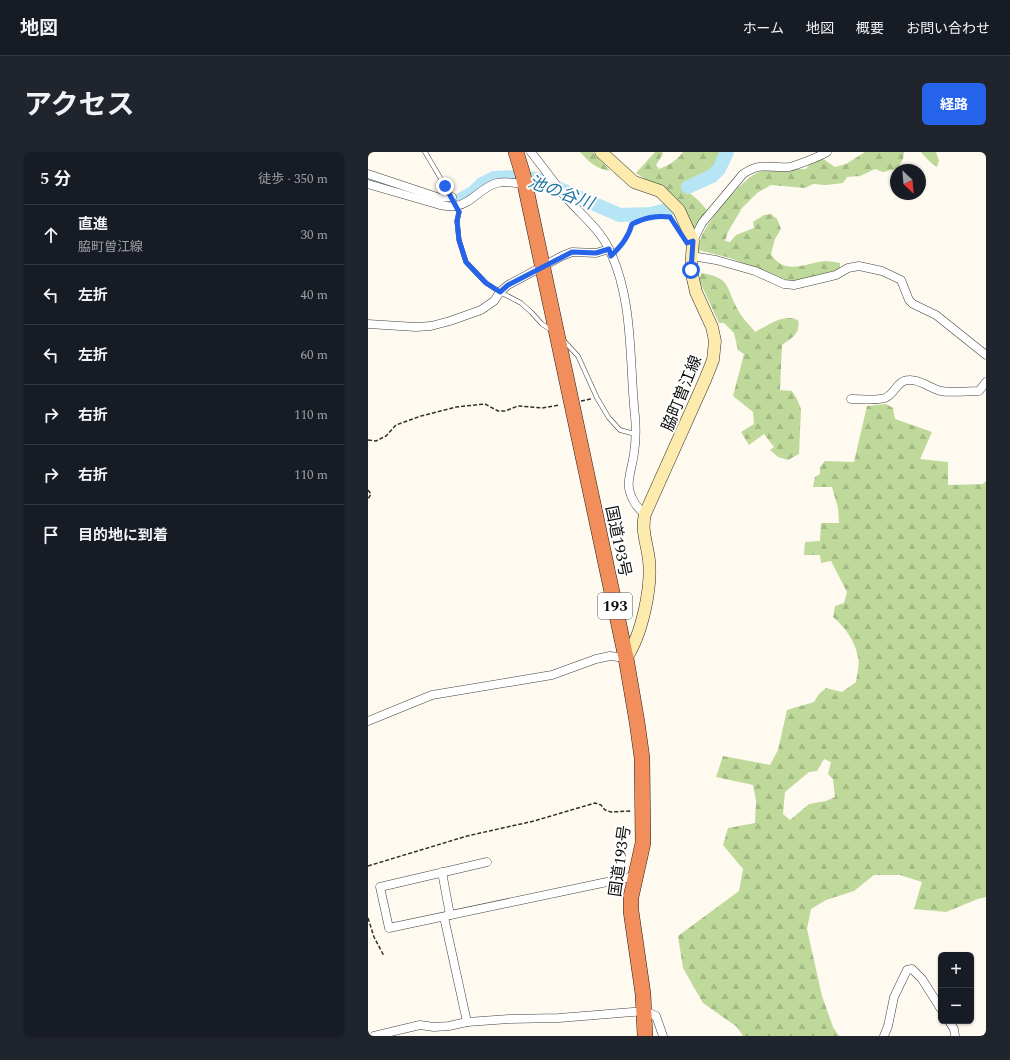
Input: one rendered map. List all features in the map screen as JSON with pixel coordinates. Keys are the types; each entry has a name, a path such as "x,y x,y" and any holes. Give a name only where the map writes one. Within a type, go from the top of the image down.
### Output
{"highway":[{"name":"国道193号","path":"516,152 524,180 572,402 626,658 637,722 641,751 643,843 631,897 631,911 645,1011 646,1036"}],"main road":[{"name":"脇町曽江線","path":"601,152 634,182 660,191 679,210 693,241 691,270 696,292 712,327 715,341 713,360 645,514 642,524 649,558 650,576 646,604 637,635 626,658"}],"street":[{"path":"530,152 557,184 564,195 602,237 610,252 618,273 628,319 635,434 634,453 628,482 632,497 640,510 645,514"},
{"path":"693,241 702,223 743,174 751,169 762,166 789,167 826,152"},
{"path":"368,174 440,198 466,202 489,185 499,182 524,180"},
{"path":"368,184 440,205 454,201"},
{"path":"368,324 416,327 431,326 450,321 481,310 494,301 500,292 508,285 542,266 572,252 610,252"},
{"path":"692,256 716,260 756,271 784,284 794,284 836,275 848,268 859,266 882,271 901,280 909,300 913,304 936,315 986,355"},
{"path":"851,399 878,400 886,398 900,383 911,380 940,391 948,392 979,391 986,382"},
{"path":"368,721 432,695 552,675 596,659 610,656 626,658"},
{"path":"487,862 380,887 389,928 636,875"},
{"path":"442,872 447,916 467,1022"},
{"path":"884,1036 888,1026 894,997 908,970 912,969 922,979 938,1004"},
{"path":"374,1036 420,1025 434,1027 449,1026 467,1022 559,1018 645,1011 656,1016 663,1036"},
{"path":"951,1024 955,1036"}],"lane":[{"path":"426,152 459,212 457,221 459,240 466,262 486,283 521,303 542,324 557,334 578,356 597,398 609,418 620,430 635,434"}],"path":[{"path":"610,252 624,242 632,224 644,218 658,216 670,217 677,226"},
{"path":"368,440 376,441 386,436 396,425 421,416 456,407 485,404 498,411 505,412 518,406 542,408 597,398"},
{"path":"368,490 371,494 368,499"},
{"path":"368,866 467,836 534,821 595,803 601,804 605,810 611,812 643,810"},
{"path":"368,918 374,937 384,956"}],"green space":[{"path":"580,152 593,152 610,171 601,169 593,164"},
{"path":"655,152 662,152 663,154 656,165 659,169 678,158 683,152 724,152 714,170 705,176 681,186 698,200 708,211 694,231 648,181 636,173"},
{"path":"865,152 904,152 903,159 900,164 890,164 890,170 883,172 875,169 860,176 847,177 843,183 827,185 813,184 805,188 771,185 757,193 742,208 728,232 725,241 730,242 736,235 754,228 753,222 764,215 771,214 777,219 781,229 775,239 771,254 776,261 782,265 796,266 831,261 840,263 840,269 800,281 789,282 730,258 698,250 704,231 717,212 734,192 750,177 761,171 806,169 811,162 822,158 835,167 846,164"},
{"path":"921,152 936,152 939,161 937,167 930,162"},
{"path":"701,273 711,275 723,281 740,313 755,332 781,319 792,318 798,320 799,325 797,332 782,345 780,390 792,391 801,409 799,454 788,460 778,457 770,450 774,447 764,434 749,445 741,432 754,424 753,412 733,396 744,354 738,350 734,333 724,323 719,323 699,280"},
{"path":"886,404 893,408 895,419 932,432 920,459 948,462 948,485 983,484 986,481 986,897 946,912 914,909 922,882 900,875 874,875 854,891 826,900 811,909 807,929 822,996 833,1027 839,1036 743,1036 737,1027 703,1003 683,968 678,936 739,891 743,869 723,845 728,828 755,823 756,801 753,785 716,777 723,756 770,765 778,750 787,710 814,702 819,694 826,688 842,692 856,682 859,660 855,645 842,625 833,617 835,606 844,603 847,592 831,561 821,563 820,555 804,555 805,542 820,541 821,523 839,523 838,508 832,487 813,487 815,477 820,474 820,467 825,461 854,462 867,406","holes":["824,759 831,762 828,774 833,779 835,797 826,801 809,804 790,820 783,814 785,792 809,772 817,771"]}],"waterway":[{"name":"池の谷川","path":"688,187 712,176 719,169 727,152"},
{"name":"池の谷川","path":"433,200 449,204 474,192 482,184 494,178 515,177 536,179 620,215 650,214 668,210"},
{"name":"池の谷川","path":"368,179 408,192"}],"route":[{"path":"445,186 459,212 457,221 459,240 466,262 486,283 500,292 508,285 542,266 572,252 596,253 609,249 611,256 624,242 632,224 644,218 658,216 670,217 687,243 693,241 691,270"}]}
